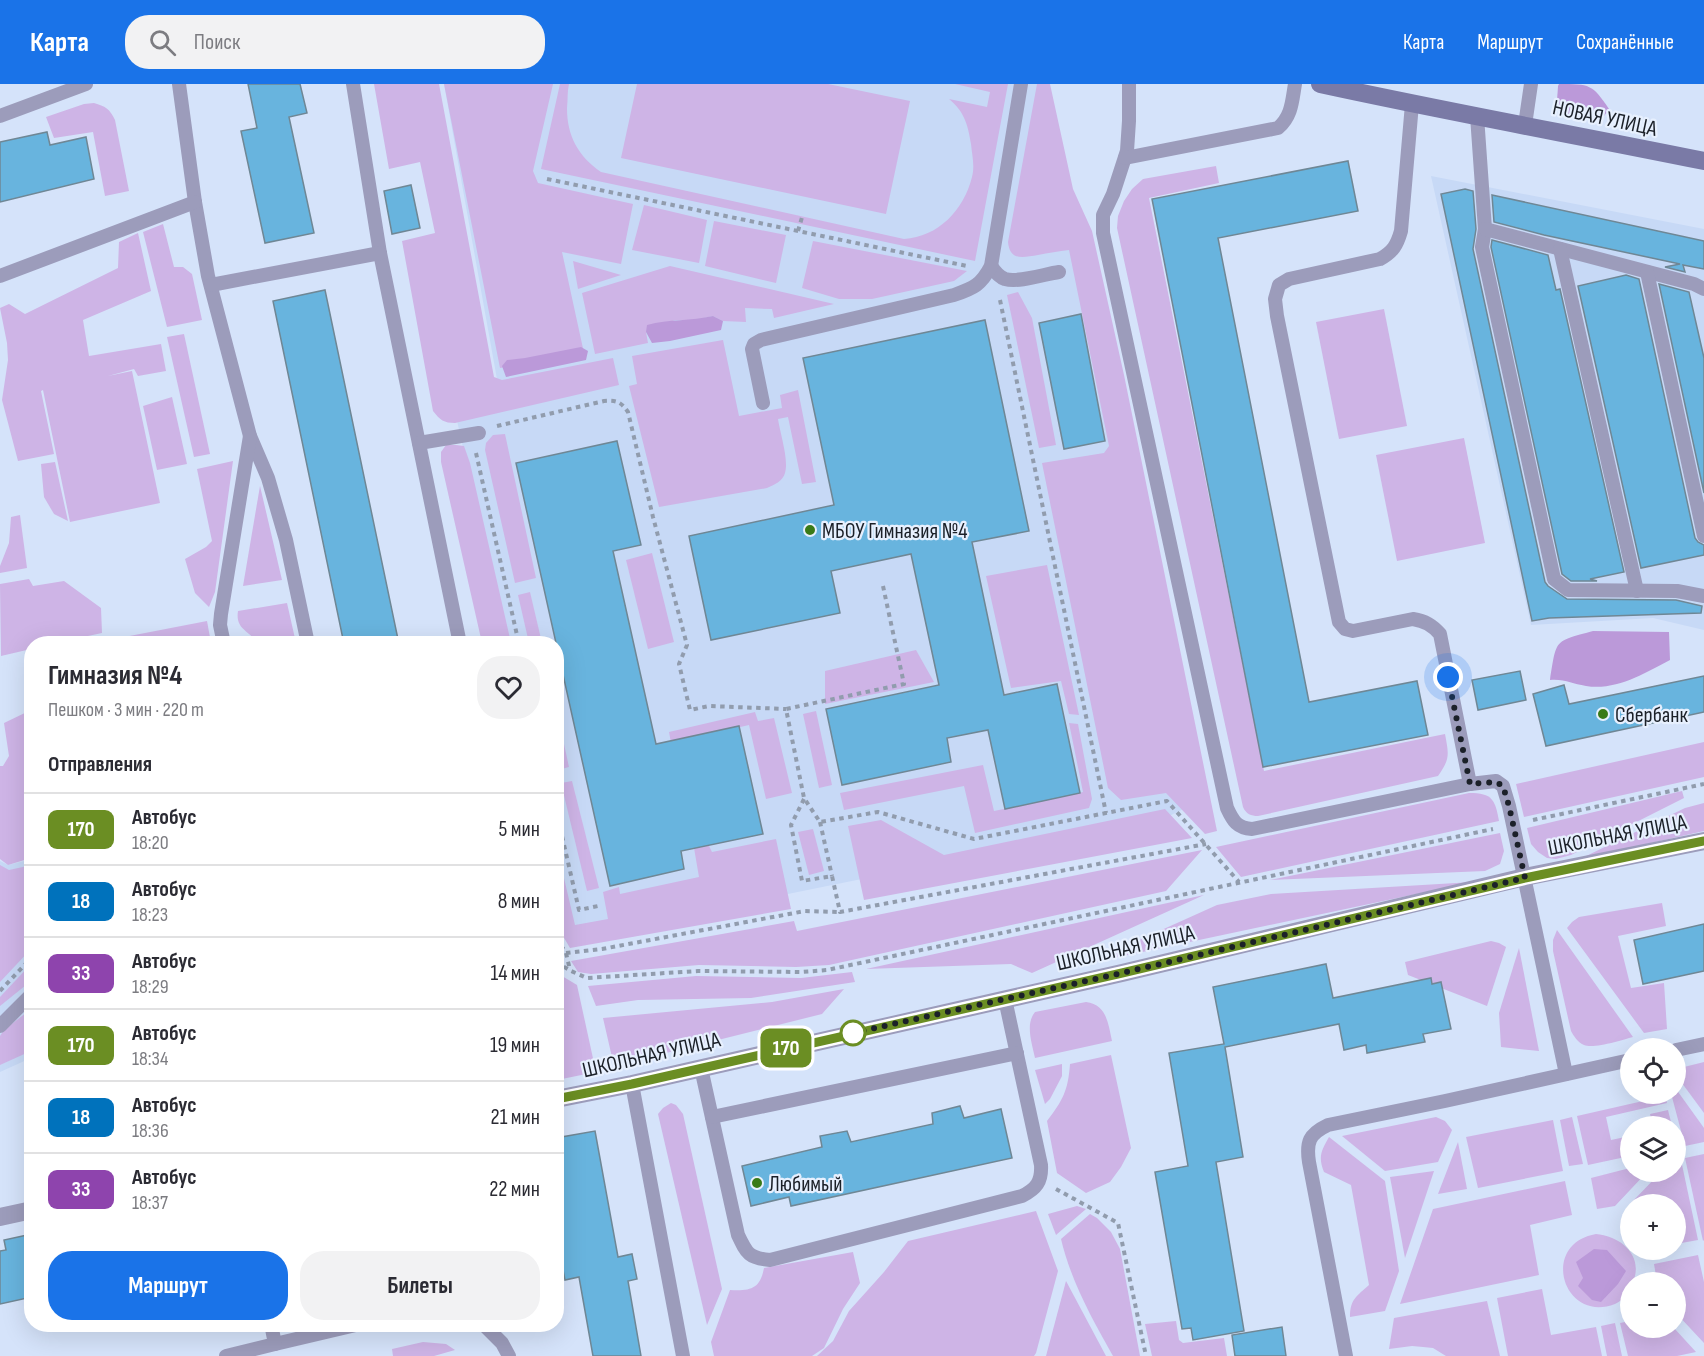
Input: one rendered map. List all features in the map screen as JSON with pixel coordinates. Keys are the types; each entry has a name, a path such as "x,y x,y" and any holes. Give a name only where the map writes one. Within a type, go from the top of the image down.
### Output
{"street":[{"name":"НОВАЯ УЛИЦА","path":"1320,84 1704,161"},
{"name":"ШКОЛЬНАЯ УЛИЦА","path":"564,1097 1122,973 1525,878 1704,841"},
{"path":"0,1217 24,1212"}],"lane":[{"path":"0,116 86,84"},
{"path":"179,84 195,202 211,285 250,436 268,478 286,540 306,636"},
{"path":"353,84 380,252 458,636"},
{"path":"763,403 752,350 754,344 761,340 954,295 974,288 984,279 991,266 1021,84"},
{"path":"1129,84 1129,121 1125,158 1103,215 1103,234 1227,808 1236,825 1244,829 1252,829 1470,784 1496,782 1503,786 1514,824 1566,1074"},
{"path":"1125,158 1278,128 1286,121 1294,84"},
{"path":"1525,125 1531,84"},
{"path":"1412,104 1401,231 1397,245 1389,254 1380,259 1289,279 1279,285 1275,299 1276,316 1339,622 1345,629 1353,631 1413,619 1433,626 1440,634 1470,784"},
{"path":"1477,116 1485,229 1482,247 1554,579 1568,590 1677,591 1704,596"},
{"path":"0,276 195,202"},
{"path":"1485,229 1694,284 1704,289"},
{"path":"1560,249 1636,591"},
{"path":"211,285 380,252"},
{"path":"991,266 999,276 1015,280 1059,272"},
{"path":"1647,272 1704,536"},
{"path":"419,443 479,433"},
{"path":"222,636 221,614 250,436"},
{"path":"700,1068 738,1235 746,1251 755,1259 770,1260 1022,1196 1039,1184 1042,1174 1041,1165 1005,999"},
{"path":"0,1026 24,1002"},
{"path":"1686,1048 1704,1044"},
{"path":"712,1117 1017,1053"},
{"path":"1346,1356 1307,1148 1310,1138 1317,1130 1328,1125 1620,1062"},
{"path":"632,1084 683,1356"},
{"path":"273,1332 275,1344"},
{"path":"226,1356 326,1332"},
{"path":"491,1332 502,1343 509,1356"}],"path":[{"path":"547,179 969,266 991,266 999,295 1106,813"},
{"path":"798,231 803,214"},
{"path":"517,636 475,440 479,433 486,429 604,401 614,400 622,403 628,412 687,645 679,664 690,710 709,706 786,709 904,684 884,586"},
{"path":"786,709 804,798 820,822 840,912"},
{"path":"564,967 587,978 698,971 802,972 827,970 1704,784"},
{"path":"804,798 791,825 802,881 832,876"},
{"path":"820,822 878,812 974,839 1167,801 1239,882"},
{"path":"566,953 602,949 805,911 840,912 1206,844"},
{"path":"564,845 579,910 598,906"},
{"path":"564,950 571,971"},
{"path":"0,991 24,966"},
{"path":"1040,1179 1118,1224 1146,1356"}],"shaded area":[{"path":"374,84 439,84 494,377 502,380 613,358 619,385 455,423 445,422 433,411 402,241 435,233 420,162 389,169"},
{"name":"МБОУ Гимназия №4","path":"444,84 1049,84 1194,804 1167,817 571,938 564,907 564,636 504,636 456,416 502,407"},
{"path":"444,84 553,84 533,171 538,183 633,204 621,264 562,252 584,353 500,368"},
{"path":"560,84 569,84 567,108 569,128 575,144 586,159 601,172 904,239 928,233 948,220 963,200 972,177 973,160 969,131 962,114 949,99 987,107 990,92 955,84 1008,84 975,261 541,169"},
{"path":"637,84 828,84 910,101 886,214 621,158"},
{"path":"1037,84 1050,84 1073,189 1092,231 1124,375 1217,831 1205,834 1166,793 1121,800 1108,788 1042,463 1104,453 1109,446 1069,250 1018,257 1012,253 1008,242"},
{"path":"1559,84 1578,84 1589,87 1609,109 1602,119 1563,113 1557,101"},
{"path":"94,103 107,108 115,120 129,191 105,196 93,132 54,138 46,117 84,104"},
{"path":"1216,166 1219,183 1149,198 1264,771 1445,734 1448,752 1447,761 1438,776 1258,816 1249,814 1243,807 1117,228 1118,216 1124,201 1143,179"},
{"path":"1431,176 1704,229 1704,630 1653,618 1531,625"},
{"path":"644,205 707,220 699,263 632,250"},
{"path":"714,221 786,235 776,283 705,266"},
{"path":"163,224 174,267 183,267 192,274 202,320 167,327 143,232"},
{"path":"138,233 151,291 83,320 89,356 161,344 166,371 138,376 134,369 108,376 132,371 160,503 70,522 43,390 41,391 54,454 18,461 2,400 8,360 0,308 9,304 25,314 118,268 119,242"},
{"path":"813,241 967,271 954,281 872,299 839,299 802,288"},
{"path":"573,261 621,275 578,289"},
{"path":"670,266 834,304 774,318 772,309 745,308 746,322 723,321 713,316 695,320 675,320 646,332 648,343 595,354 582,293"},
{"path":"1018,292 1032,318 1056,445 1039,448 1007,295"},
{"path":"1384,309 1407,426 1339,439 1316,322"},
{"path":"713,316 723,321 721,330 652,343 646,332 647,325"},
{"path":"184,334 210,454 194,457 167,337"},
{"path":"723,340 739,416 782,408 780,395 798,390 816,482 802,484 788,417 778,419 786,468 784,476 778,482 767,488 659,507 629,386 637,384 632,356"},
{"path":"581,347 588,351 586,360 506,377 502,366 507,360"},
{"path":"172,397 187,464 157,470 143,406"},
{"path":"505,434 536,578 515,583 485,450 486,443 493,435"},
{"path":"1464,438 1485,543 1397,561 1376,455"},
{"path":"446,445 464,446 470,463 509,636 480,636 441,462 441,452"},
{"path":"233,461 215,592 209,607 195,593 185,559 212,541 197,469"},
{"path":"55,462 68,521 54,514 44,497 41,464"},
{"path":"260,486 282,580 243,586"},
{"path":"20,515 27,568 0,573 0,566 9,543 11,517"},
{"path":"652,553 674,642 648,649 626,560"},
{"path":"1047,565 1079,715 1069,714 1061,681 1011,688 986,576"},
{"path":"29,579 33,586 64,581 101,608 102,633 88,636 24,636 24,651 1,656 0,584"},
{"path":"530,592 540,636 527,636 518,595"},
{"path":"287,603 294,636 251,636 241,626 238,611"},
{"path":"207,621 210,636 130,636"},
{"path":"1593,631 1669,632 1670,660 1630,680 1608,686 1586,686 1550,680 1559,644"},
{"path":"916,650 934,682 825,704 825,671"},
{"path":"816,711 832,785 819,788 803,714"},
{"path":"755,712 758,721 774,718 792,793 766,799 749,725 671,743 669,732"},
{"path":"24,713 24,860 8,865 0,859 0,766 3,766 9,756 4,723"},
{"path":"1069,723 1078,724 1092,799 1089,808 975,833 964,786 844,810 840,793 983,765 994,811 1083,792"},
{"path":"1704,742 1704,777 1524,817 1516,784"},
{"path":"564,744 569,767 564,768"},
{"path":"572,781 599,888 587,891 564,795 564,782"},
{"path":"1682,791 1684,798 1571,855 1556,859 1547,858 1531,844 1527,828"},
{"path":"1469,793 1483,794 1492,799 1499,821 1241,877 1216,847"},
{"path":"1704,803 1704,831 1580,859 1685,808"},
{"path":"1165,809 1192,838 864,900 848,826 881,820 944,855"},
{"path":"813,829 824,871 809,875 798,832"},
{"path":"1500,833 1504,851 1500,864 1485,871 1270,880"},
{"path":"776,839 791,909 570,948 564,938 564,878 575,925 608,919 603,892 619,887 620,894 699,877 694,848 708,844 712,852"},
{"path":"1202,850 1166,891 829,965 796,967 699,965 591,974 578,972 571,961 794,921 797,931"},
{"path":"0,861 8,865 24,861 24,1061 0,1072"},
{"path":"0,865 9,870 24,867 24,956 0,982"},
{"path":"1473,882 1086,964 1217,905 1271,894"},
{"path":"1204,895 1032,973 1011,964 866,969"},
{"path":"1662,903 1666,926 1618,936 1631,988 1664,983 1667,1029 1644,1033 1567,928 1579,917"},
{"path":"1557,930 1633,1037 1620,1038 1620,1041 1594,1046 1584,1045 1578,1041 1571,1031 1553,951 1553,940"},
{"path":"1491,941 1506,947 1487,1006 1408,975 1405,962"},
{"path":"1519,948 1539,1051 1501,1047 1499,1013"},
{"path":"24,971 24,987 0,1006 0,997"},
{"path":"852,972 855,982 751,998 638,1000 596,1006 588,986 696,976 801,978"},
{"path":"564,977 577,985 596,1072 564,1079"},
{"path":"844,989 822,1014 614,1066 603,1018 772,1002"},
{"path":"1086,1002 1102,1011 1108,1022 1112,1041 1035,1058 1030,1022 1035,1012"},
{"path":"24,1014 24,1054 0,1065 0,1036"},
{"path":"1111,1055 1131,1148 1110,1182 1086,1193 1057,1173 1047,1121 1064,1095 1070,1064"},
{"path":"1704,1062 1704,1113 1686,1089 1686,1066"},
{"path":"1062,1064 1062,1076 1045,1104 1035,1070"},
{"path":"671,1103 676,1105 683,1114 722,1289 707,1325 658,1114"},
{"path":"1686,1103 1704,1128 1704,1142 1686,1146 1686,1116 1677,1116 1674,1104"},
{"path":"1630,1104 1663,1104 1606,1117 1611,1140 1620,1138 1620,1158 1588,1165 1577,1116"},
{"path":"1668,1110 1670,1116 1650,1116 1650,1114"},
{"path":"1436,1117 1445,1121 1452,1130 1438,1162 1385,1171 1342,1136"},
{"path":"1572,1117 1583,1164 1569,1166 1560,1120"},
{"path":"1553,1120 1563,1171 1478,1188 1466,1137"},
{"path":"1329,1137 1385,1181 1399,1271 1385,1311 1350,1317 1353,1302 1369,1285 1351,1185 1324,1172 1322,1167 1321,1154"},
{"path":"1458,1142 1467,1189 1438,1194"},
{"path":"1704,1154 1703,1241 1686,1163 1686,1158"},
{"path":"1434,1171 1405,1258 1390,1177"},
{"path":"1620,1171 1620,1182 1638,1182 1626,1194 1620,1194 1620,1201 1615,1206 1597,1209 1591,1178"},
{"path":"1565,1181 1572,1215 1530,1225 1539,1275 1400,1304 1433,1209"},
{"path":"1651,1182 1686,1182 1698,1240 1686,1242 1686,1194 1640,1194"},
{"path":"1077,1206 1086,1209 1056,1235 1048,1214"},
{"path":"1036,1211 1058,1271 1034,1356 817,1356 833,1341 849,1311 908,1241"},
{"path":"1090,1214 1111,1232 1120,1249 1140,1356 1113,1356 1070,1270 1061,1239"},
{"path":"1596,1234 1614,1239 1620,1242 1620,1260 1634,1260 1636,1272 1620,1272 1620,1301 1615,1304 1597,1307 1582,1303 1571,1293 1565,1280 1563,1266 1568,1252 1578,1241"},
{"path":"1594,1249 1607,1250 1626,1271 1620,1272 1618,1284 1601,1302 1592,1300 1578,1286 1583,1278 1576,1262"},
{"path":"853,1252 860,1283 843,1309 824,1348 812,1356 714,1356 711,1342 730,1290 744,1290 753,1287 760,1280 764,1268"},
{"path":"1698,1255 1704,1282 1704,1343 1686,1324 1686,1272 1655,1272 1654,1264 1686,1260 1686,1257"},
{"path":"1066,1281 1106,1356 1046,1356"},
{"path":"1542,1289 1551,1335 1596,1327 1602,1356 1508,1356 1497,1298"},
{"path":"1487,1301 1500,1356 1446,1356 1433,1348 1412,1346 1389,1349 1394,1318"},
{"path":"1176,1321 1179,1340 1183,1343 1224,1338 1227,1356 1152,1356 1145,1324"},
{"path":"1615,1323 1622,1356 1607,1356 1601,1326"},
{"path":"1624,1338 1683,1338 1696,1352 1677,1356 1628,1356"},
{"path":"423,1342 446,1344 455,1350 434,1356 393,1356 392,1349"}],"building":[{"path":"248,84 300,84 307,113 289,117 314,233 265,243 241,131 257,128"},
{"path":"47,132 50,145 86,137 94,179 0,202 0,142"},
{"path":"1348,161 1358,211 1218,238 1309,702 1417,681 1428,735 1263,767 1152,199"},
{"path":"411,185 420,228 392,234 384,191"},
{"path":"1465,189 1473,191 1476,229 1473,249 1545,582 1567,599 1676,600 1702,606 1701,613 1549,618 1532,621 1441,194"},
{"path":"1492,195 1704,241 1704,269 1683,265 1685,272 1665,267 1680,264 1494,222"},
{"path":"1492,240 1548,255 1556,290 1560,289 1624,572 1590,579 1597,581 1571,581 1562,574 1491,247"},
{"path":"1626,275 1639,279 1695,538 1704,545 1704,555 1641,568 1578,286"},
{"path":"1659,284 1689,292 1704,358 1704,493"},
{"path":"325,290 397,636 342,636 273,301"},
{"path":"1081,314 1105,441 1064,449 1039,323"},
{"path":"985,320 1029,531 972,542 1004,695 1057,684 1080,793 1005,809 988,730 947,738 951,762 842,785 826,709 939,685 911,554 831,571 840,613 711,640 689,536 834,505 803,358"},
{"path":"617,441 641,545 613,551 656,744 739,726 763,834 681,851 684,869 610,886 564,679 564,636 554,636 516,463"},
{"path":"1520,671 1526,700 1478,710 1472,680"},
{"path":"1704,676 1704,712 1546,746 1533,694 1564,685 1569,704"},
{"path":"1704,924 1704,971 1643,984 1634,940"},
{"path":"1326,964 1333,998 1431,978 1432,984 1441,982 1451,1029 1423,1034 1425,1042 1367,1053 1366,1045 1344,1050 1339,1024 1225,1047 1243,1157 1216,1162 1244,1331 1193,1340 1191,1328 1182,1329 1155,1172 1188,1166 1169,1053 1224,1044 1213,987"},
{"path":"960,1106 964,1118 1001,1109 1012,1158 791,1206 789,1197 751,1206 742,1166 822,1147 820,1136 847,1131 851,1142 933,1124 932,1113"},
{"path":"595,1131 618,1257 632,1254 637,1279 628,1281 641,1356 593,1356 579,1277 565,1280 564,1137"},
{"path":"24,1236 24,1299 0,1304 0,1251 6,1250 4,1240"},
{"path":"1282,1327 1286,1356 1235,1356 1232,1335"}],"bus line":[{"name":"170","path":"564,1097 1122,973 1525,878 1704,841"}],"place":[{"name":"МБОУ Гимназия №4","path":"810,530"},
{"name":"Сбербанк","path":"1603,714"},
{"name":"Любимый","path":"757,1183"}],"route":[{"path":"853,1033 1122,973 1525,878 1503,786 1496,782 1470,784 1448,677"}]}
